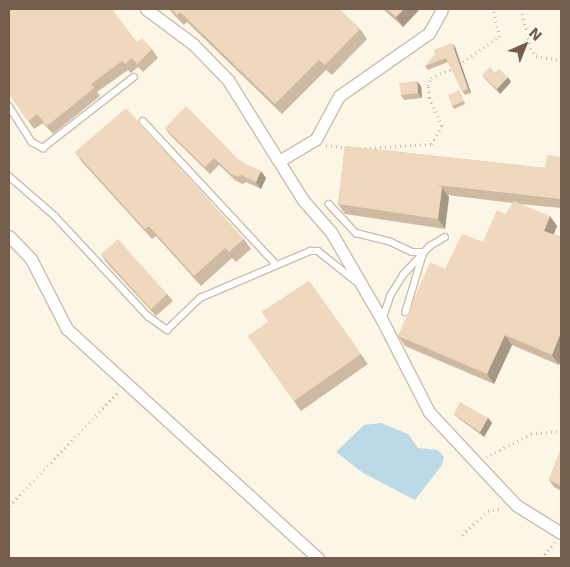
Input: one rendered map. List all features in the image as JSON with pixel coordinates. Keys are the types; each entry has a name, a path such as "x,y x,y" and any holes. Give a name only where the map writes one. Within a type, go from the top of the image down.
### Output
{"street":[{"path":"146,9 193,44 228,80 302,200 331,232 382,320 429,412 480,464 517,506 561,534"},
{"path":"279,161 316,139 339,96 429,32 442,10"},
{"path":"9,236 31,259 67,329 318,558"}],"lane":[{"path":"9,106 32,142 44,148 134,77"},
{"path":"143,121 276,264"},
{"path":"9,176 55,216 116,283 167,330 200,298 310,251 318,251 363,286"},
{"path":"329,204 356,233 391,242 412,252 424,252"},
{"path":"382,320 394,289 424,252 445,237"},
{"path":"406,312 424,252"}],"path":[{"path":"363,148 431,144 437,138 442,126 428,98 428,86 431,78 472,59 499,37 493,9"},
{"path":"521,9 531,48 536,56 561,60"},
{"path":"316,139 327,146 354,149"},
{"path":"9,506 127,383"},
{"path":"480,464 511,441 530,434 561,431"},
{"path":"462,535 488,511 517,506"},
{"path":"541,558 561,534"}],"water":[{"path":"381,423 408,434 418,448 438,450 444,457 442,465 415,500 363,473 336,452 364,425"}],"building":[{"path":"9,9 112,9 137,42 142,38 152,49 137,64 132,58 125,64 122,61 91,84 94,88 47,126 37,114 28,121 9,94"},
{"path":"171,9 339,9 360,29 325,65 319,60 275,104 180,12 177,15"},
{"path":"387,9 404,9 396,17"},
{"path":"452,43 468,89 462,91 446,58 425,66 435,54 434,50"},
{"path":"490,67 495,73 499,69 508,77 497,89 482,75"},
{"path":"417,81 418,93 401,95 399,83"},
{"path":"459,90 464,101 452,106 448,95"},
{"path":"186,106 240,161 261,171 256,182 241,175 238,177 231,174 214,158 205,167 165,128"},
{"path":"126,108 244,239 229,252 225,248 194,276 149,226 145,229 75,152"},
{"path":"345,146 545,168 547,155 561,157 561,199 437,185 442,187 438,219 338,204"},
{"path":"514,201 550,216 544,231 561,237 561,332 552,355 505,335 487,374 398,336 430,262 445,269 462,234 483,242 497,210 506,214"},
{"path":"118,239 167,294 151,309 101,254"},
{"path":"309,281 361,354 294,401 248,336 269,321 262,312"},
{"path":"460,402 488,418 480,432 454,414"},
{"path":"561,449 561,486 549,480"}]}
